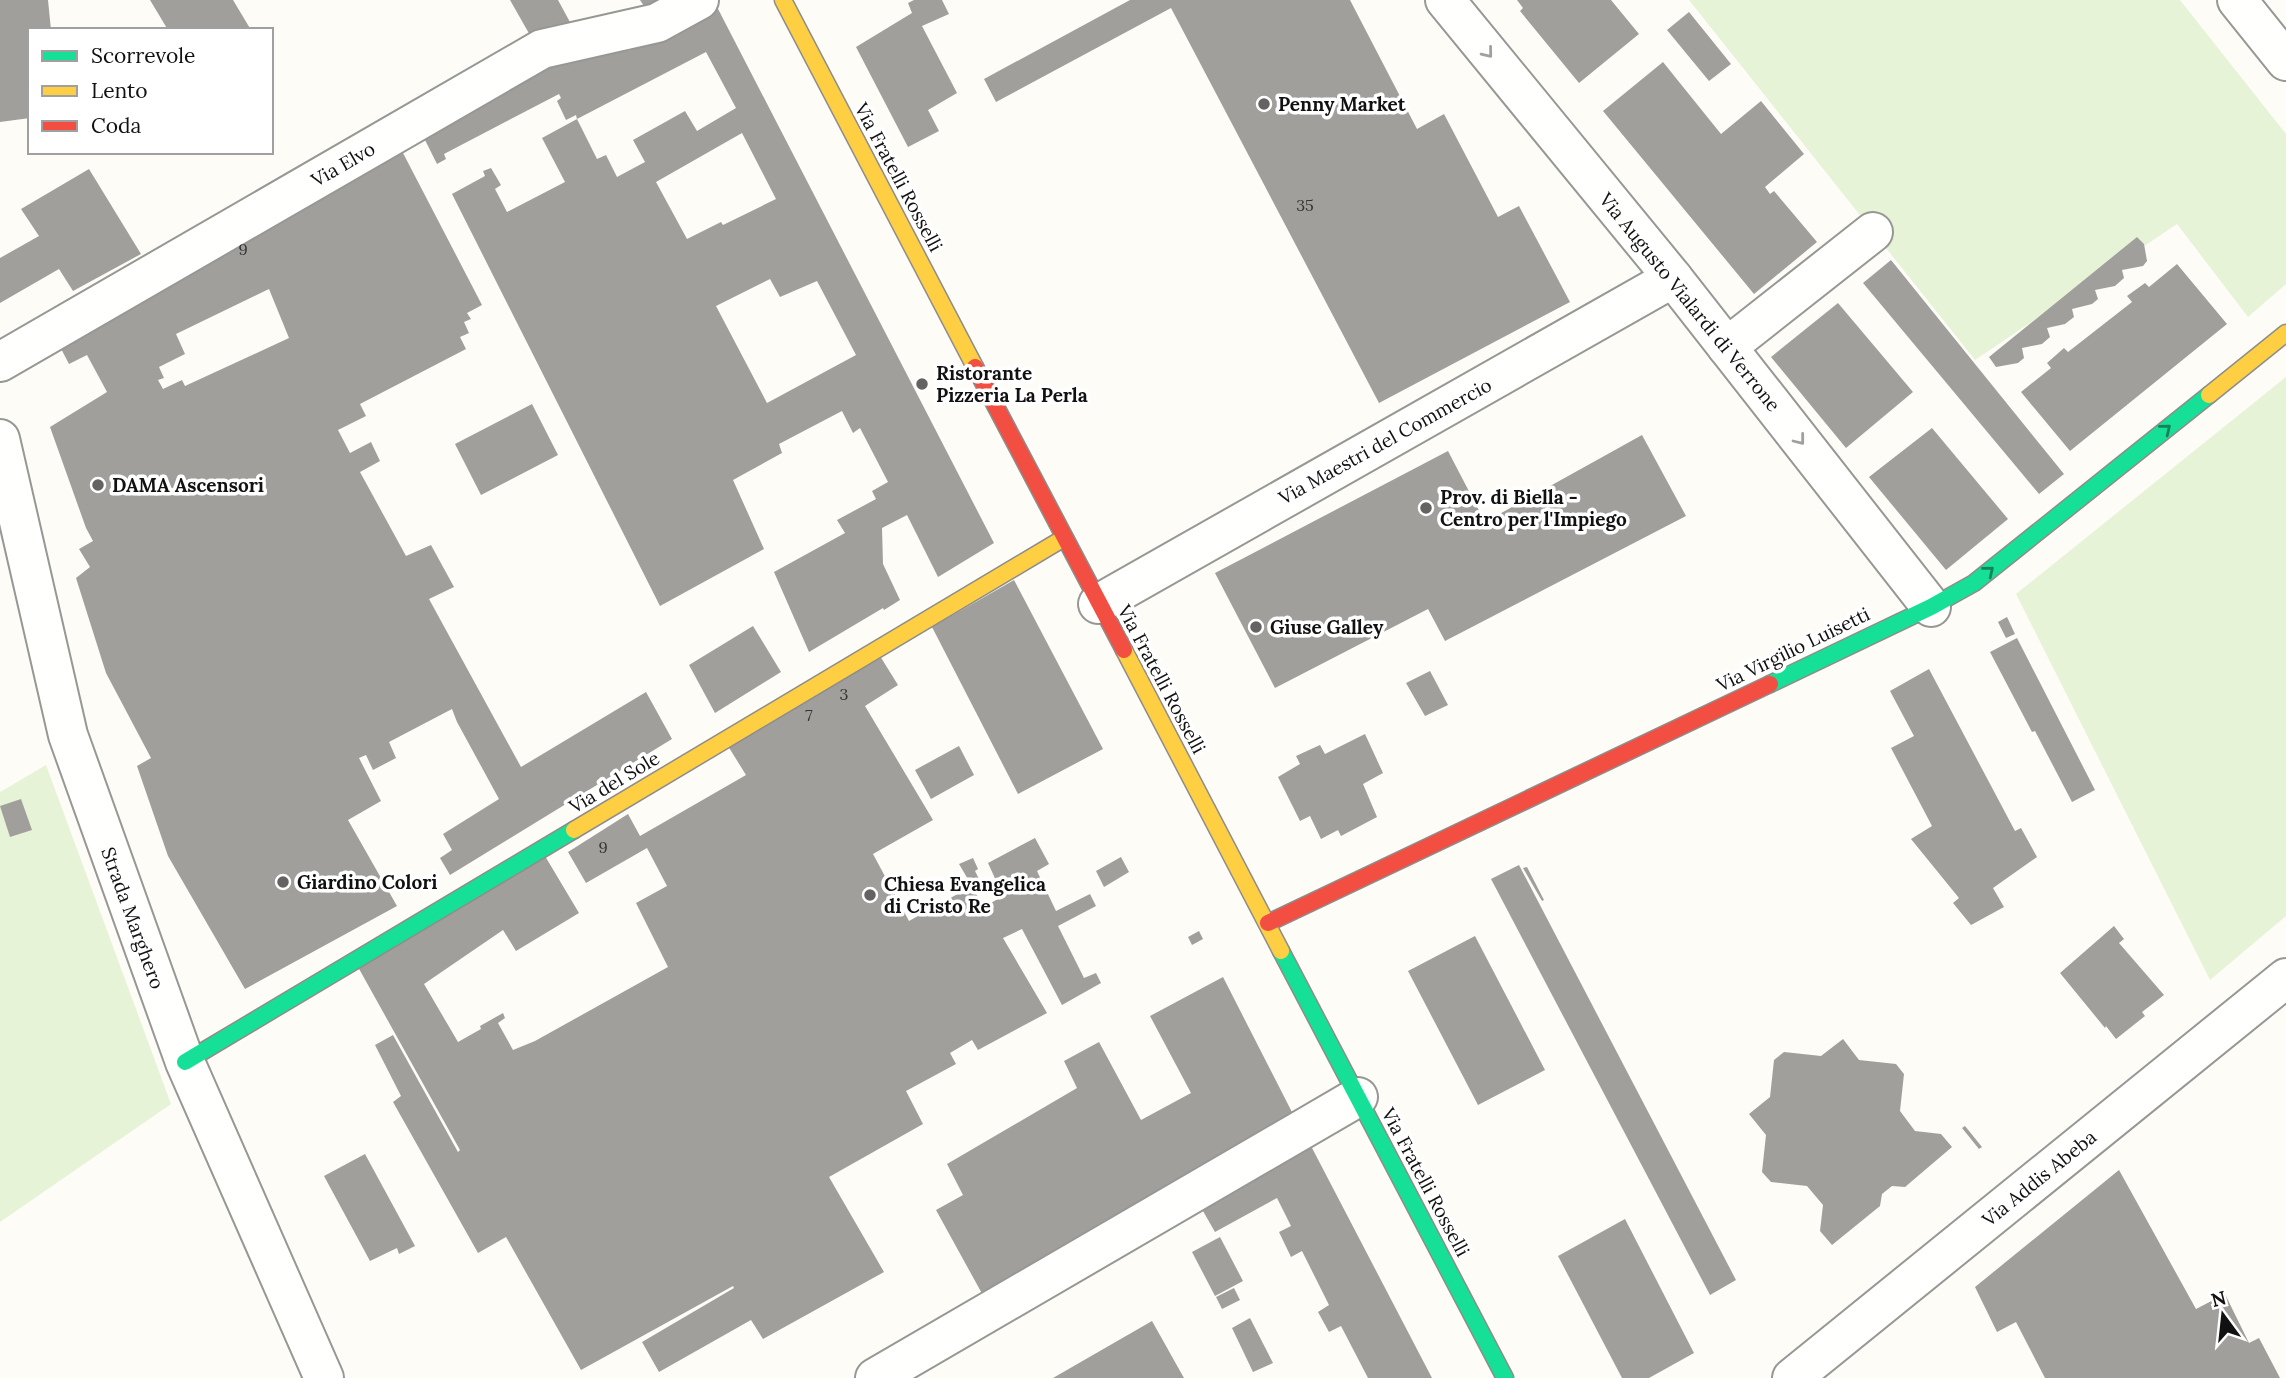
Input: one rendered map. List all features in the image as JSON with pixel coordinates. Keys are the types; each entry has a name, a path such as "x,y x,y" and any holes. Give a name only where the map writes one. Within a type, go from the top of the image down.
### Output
{"street":[{"name":"Via Elvo","path":"0,362 542,49 657,23 699,0"},
{"name":"Via Fratelli Rosselli","path":"783,0 1505,1378"},
{"name":"Via Augusto Vialardi di Verrone","path":"1445,0 1673,278 1931,607"},
{"path":"2236,0 2286,61"},
{"path":"1727,347 1873,232"},
{"name":"Via Maestri del Commercio","path":"1098,604 1673,278"},
{"name":"Via Virgilio Luisetti","path":"1268,923 1931,607 1974,583 2286,333"},
{"name":"Strada Marghero","path":"0,439 9,523 68,735 185,1062 324,1378"},
{"name":"Via del Sole","path":"185,1062 1064,538"},
{"name":"Via Addis Abeba","path":"1792,1378 2279,997"},
{"path":"875,1378 1358,1097"}],"green space":[{"path":"1689,0 2180,0 2286,134 2286,284 2248,317 2177,224 1975,360"},
{"path":"2286,377 2286,916 2210,980 2016,594"},
{"path":"46,765 171,1104 0,1222 0,792"}],"building":[{"path":"0,0 48,0 51,28 28,28 28,118 0,122"},
{"path":"150,0 233,0 250,28 167,28"},
{"path":"510,0 558,0 577,35 535,44"},
{"path":"640,0 677,0 636,8 644,6"},
{"path":"914,0 942,0 949,14 922,26 957,93 928,110 939,131 908,147 856,47 912,13 908,3"},
{"path":"1130,0 1350,0 1417,129 1444,114 1498,217 1519,206 1570,302 1379,403 1171,8 996,102 984,79"},
{"path":"1517,0 1611,0 1639,34 1579,83 1520,11 1523,8"},
{"path":"716,5 994,543 938,577 907,515 882,528 883,564 900,600 809,652 774,572 845,533 837,520 876,499 872,491 888,482 860,428 853,433 842,411 779,444 782,453 733,480 764,549 660,606 452,194 485,176 483,171 491,168 501,185 495,189 507,212 565,182 542,138 577,119 576,115 566,120 557,101 561,98 559,94 444,154 446,159 437,164 417,124 546,58 625,43 629,51","holes":["706,52 736,108 697,131 685,111 633,140 645,162 617,177 606,155 597,159 577,119","742,133 776,199 687,239 656,182","770,279 780,297 817,281 856,355 767,403 716,306"]},
{"path":"1689,12 1731,64 1709,81 1667,30"},
{"path":"1663,62 1721,134 1761,101 1804,154 1765,187 1770,194 1774,191 1817,242 1754,294 1603,111"},
{"path":"403,153 482,305 467,313 471,319 464,322 469,333 460,337 466,349 360,404 366,416 338,430 350,453 371,442 380,461 360,472 406,556 431,545 454,587 429,599 521,767 646,692 672,739 450,875 440,858 452,850 443,834 499,799 452,709 389,742 396,758 373,770 366,755 359,758 381,801 348,820 397,906 245,989 168,856 137,766 151,758 106,673 76,578 90,567 79,549 93,541 50,427 107,392 87,355 69,364 57,341 249,230","holes":["269,289 289,338 185,386 182,380 163,389 158,380 164,378 159,367 185,354 176,334"]},
{"path":"89,169 141,254 73,291 59,269 0,303 0,258 39,236 21,209"},
{"path":"2137,237 2144,244 2147,261 2143,266 2122,270 2124,278 2115,286 2095,290 2098,299 2092,304 2072,309 2074,317 2065,324 2047,328 2050,337 2042,344 2022,348 2024,358 2018,363 1996,367 1989,357"},
{"path":"1891,260 2064,474 2039,494 1863,283"},
{"path":"2177,264 2227,324 2070,451 2021,392 2051,368 2047,363 2064,348 2068,352 2132,302 2127,296 2145,283 2149,287"},
{"path":"1838,303 1913,392 1846,448 1771,357"},
{"path":"532,404 558,455 481,495 455,444"},
{"path":"1932,428 2008,519 1946,570 1869,477"},
{"path":"1642,435 1686,516 1445,641 1428,609 1275,688 1215,573 1448,451 1485,522"},
{"path":"1014,580 1103,749 1018,794 932,627"},
{"path":"2007,617 2015,634 2006,638 1998,622"},
{"path":"753,626 781,672 715,713 689,665"},
{"path":"2017,638 2095,790 2072,802 1990,652"},
{"path":"880,656 898,685 865,706 933,820 873,854 909,921 972,886 959,864 973,858 979,879 973,889 984,907 1003,896 988,863 1035,838 1049,864 1037,871 1056,911 1090,894 1096,906 1058,926 1084,978 1096,973 1101,983 1062,1005 1022,929 1003,938 1047,1013 978,1050 972,1040 950,1053 956,1064 906,1091 923,1124 829,1177 884,1272 763,1339 751,1320 659,1372 642,1342 734,1288 733,1286 581,1370 506,1237 478,1253 393,1102 401,1096 375,1045 393,1035 458,1152 460,1150 358,967 545,856 579,913 516,951 503,930 424,984 458,1042 503,1013 505,1018 498,1023 513,1050 535,1041 668,967 636,903 667,886 647,848 586,883 568,852 628,814 640,836 746,775 728,746"},
{"path":"1929,669 2015,831 2021,828 2037,857 1993,888 2004,907 1971,925 1953,903 1959,898 1911,839 1932,826 1891,748 1914,736 1890,691"},
{"path":"1430,671 1448,705 1425,716 1406,683"},
{"path":"1365,734 1383,773 1363,784 1377,817 1341,836 1338,830 1321,839 1310,816 1300,821 1278,777 1300,764 1296,756 1320,745 1325,754"},
{"path":"959,746 974,775 931,799 915,770"},
{"path":"21,799 32,830 10,837 0,806"},
{"path":"1121,857 1129,872 1104,887 1096,871"},
{"path":"1519,865 1736,1280 1710,1295 1491,879"},
{"path":"1527,867 1544,900 1542,901 1523,868"},
{"path":"2114,926 2124,939 2119,943 2164,995 2142,1012 2145,1016 2116,1039 2060,973"},
{"path":"1199,931 1203,939 1192,945 1188,937"},
{"path":"1475,936 1545,1070 1478,1105 1408,971"},
{"path":"1223,977 1296,1120 985,1299 936,1210 963,1195 947,1164 1077,1088 1064,1061 1099,1042 1141,1120 1191,1093 1150,1016"},
{"path":"1843,1039 1859,1060 1896,1064 1904,1074 1900,1111 1915,1131 1941,1134 1952,1147 1905,1187 1892,1186 1882,1194 1880,1206 1832,1245 1820,1231 1823,1205 1807,1186 1771,1182 1762,1172 1766,1135 1749,1114 1770,1097 1774,1060 1784,1052 1821,1056"},
{"path":"1965,1126 1982,1147 1979,1149 1962,1128"},
{"path":"1311,1146 1432,1378 1368,1378 1341,1326 1329,1332 1318,1312 1329,1305 1302,1251 1291,1257 1279,1232 1291,1226 1277,1198 1215,1232 1199,1204"},
{"path":"365,1154 415,1246 399,1254 397,1248 370,1261 324,1176"},
{"path":"2119,1170 2196,1309 2225,1294 2249,1343 2259,1338 2280,1378 2045,1378 2016,1322 1997,1332 1975,1287"},
{"path":"1625,1219 1694,1353 1649,1378 1622,1378 1558,1256"},
{"path":"1220,1237 1243,1281 1215,1296 1192,1252"},
{"path":"1234,1288 1240,1300 1222,1309 1216,1297"},
{"path":"1250,1318 1273,1363 1253,1372 1232,1328"},
{"path":"1152,1321 1184,1378 1053,1378"}],"traffic: fast":[{"path":"1770,684 1931,607 1974,583 2209,395"},
{"path":"185,1062 574,830"},
{"path":"1281,951 1505,1378"}],"traffic: slow":[{"path":"783,0 975,367"},
{"path":"2209,395 2286,333"},
{"path":"574,830 1064,538"},
{"path":"1124,650 1281,951"}],"traffic: jam":[{"path":"975,367 1124,650"},
{"path":"1268,923 1770,684"}],"place":[{"name":"Penny Market","path":"1264,104"},
{"name":"Ristorante Pizzeria La Perla","path":"922,384"},
{"name":"DAMA Ascensori","path":"98,485"},
{"name":"Prov. di Biella - Centro per l'Impiego","path":"1426,508"},
{"name":"Giuse Galley","path":"1256,627"},
{"name":"Giardino Colori","path":"283,882"},
{"name":"Chiesa Evangelica di Cristo Re","path":"870,895"}]}
